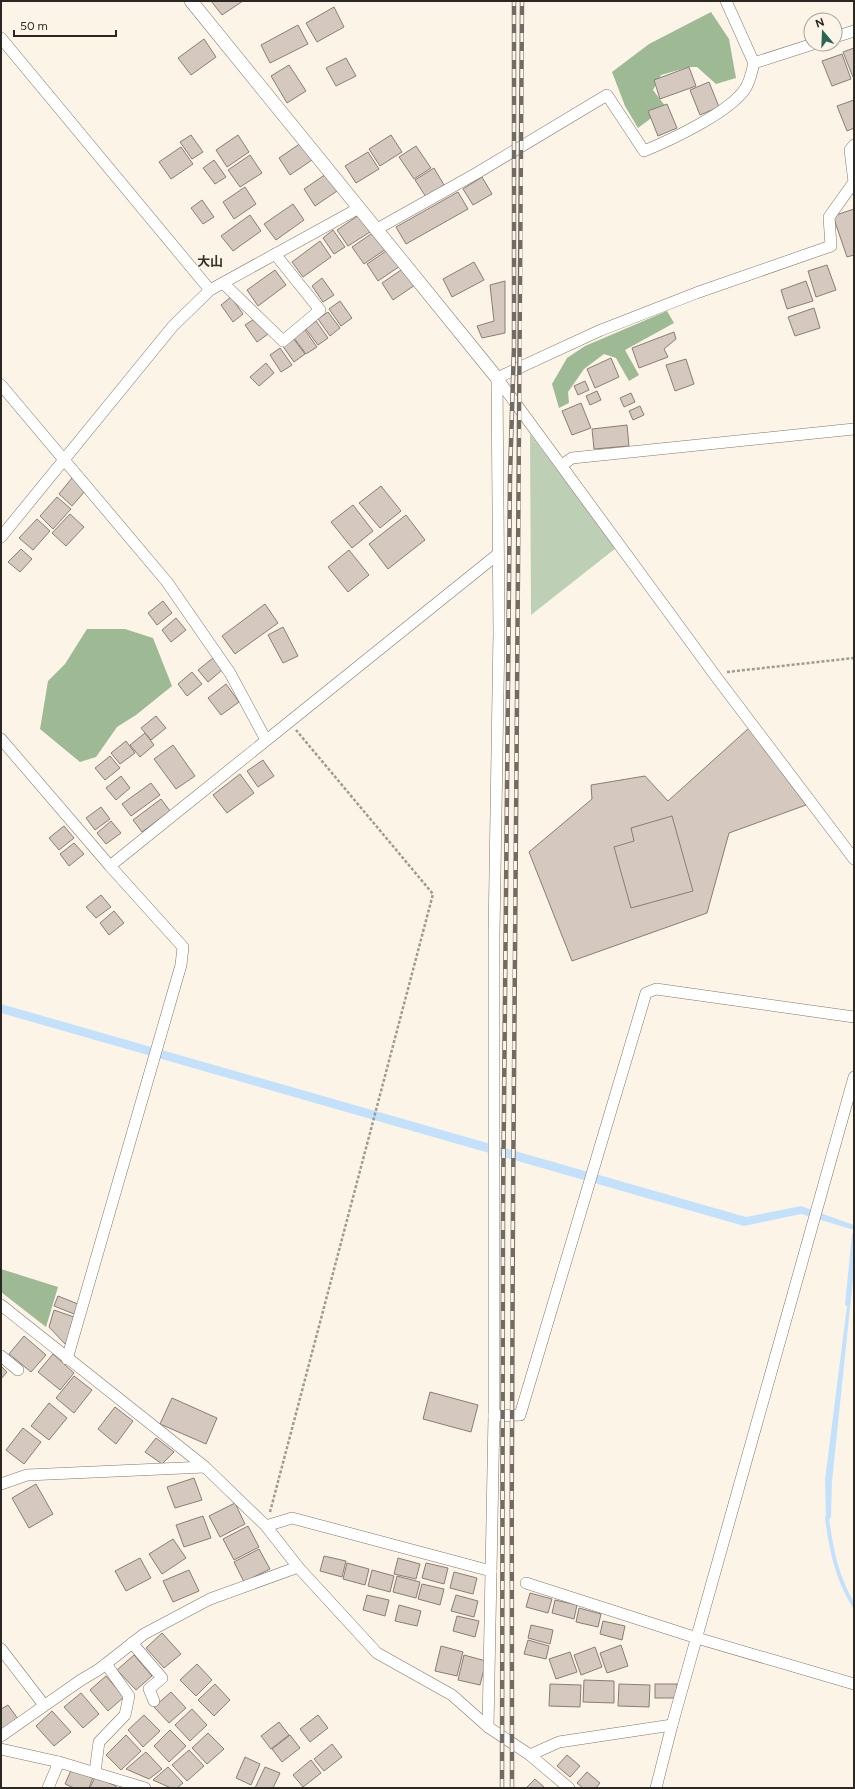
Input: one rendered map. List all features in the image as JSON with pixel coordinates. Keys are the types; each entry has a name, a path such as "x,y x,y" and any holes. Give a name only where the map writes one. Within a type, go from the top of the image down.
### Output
{"street":[{"path":"191,1 497,378 717,678 854,859"},
{"path":"377,229 477,173 607,95 644,151 673,139 724,108 740,96 746,87 754,63 726,1"},
{"path":"843,34 854,31"},
{"path":"1,38 210,290"},
{"path":"754,63 803,47"},
{"path":"497,378 601,330 696,293 831,246 829,217 854,182 850,150 854,145"},
{"path":"1,537 63,459 173,326 210,290 359,208"},
{"path":"223,283 283,341 320,310 275,254"},
{"path":"488,1727 494,1416 494,933 498,554 497,378"},
{"path":"1,385 167,582 230,673 266,740"},
{"path":"562,465 572,458 854,429"},
{"path":"110,866 498,554"},
{"path":"1,739 110,866 183,947 181,965 67,1358"},
{"path":"494,1416 520,1415 646,992 656,989 854,1016"},
{"path":"656,1788 672,1725 854,1078"},
{"path":"1,1305 205,1467 266,1526 298,1568 377,1653 452,1695 488,1727 530,1754 569,1788"},
{"path":"1,1356 18,1370"},
{"path":"1,1484 27,1476 205,1467"},
{"path":"266,1526 292,1518 491,1571"},
{"path":"1,1736 44,1705 106,1664 144,1634 210,1599 298,1568"},
{"path":"526,1584 697,1638 854,1684"},
{"path":"132,1644 162,1678 149,1689 154,1701"},
{"path":"1,1649 44,1705"},
{"path":"95,1772 99,1742 125,1715 129,1696 106,1664"},
{"path":"530,1754 559,1742 672,1725"},
{"path":"1,1749 59,1762 145,1788"},
{"path":"48,1788 59,1762"}],"path":[{"path":"717,678 722,673 854,658"},
{"path":"266,1526 433,894 289,722"}],"green space":[{"path":"711,12 729,39 736,78 716,84 697,67 689,67 661,75 653,90 666,107 638,128 625,106 612,72 649,44"},
{"path":"667,311 674,323 625,350 639,375 629,381 616,358 604,354 584,369 568,392 569,403 559,408 552,384 567,358 585,346"},
{"path":"530,434 616,548 531,615"},
{"path":"87,629 125,629 153,638 172,686 136,715 117,727 96,757 80,762 40,729 48,681 65,664"},
{"path":"1,1269 58,1287 46,1327 1,1292"}],"water":[{"path":"1,1004 746,1217 801,1206 854,1225 854,1230 801,1214 744,1226 1,1013"},
{"path":"854,1250 854,1270 832,1481 831,1517 826,1524 825,1480"}],"building":[{"path":"211,1 243,1 222,15"},
{"path":"334,7 344,27 317,42 306,23"},
{"path":"298,25 308,44 270,63 261,45"},
{"path":"204,39 216,57 191,75 178,58"},
{"path":"854,48 854,77 853,77 843,52"},
{"path":"842,54 851,79 832,86 822,61"},
{"path":"346,58 356,76 336,86 326,68"},
{"path":"289,65 306,91 287,103 271,76"},
{"path":"689,67 696,86 660,99 654,80"},
{"path":"709,82 719,107 700,115 690,90"},
{"path":"854,100 854,128 847,131 837,106"},
{"path":"667,104 677,128 658,136 648,111"},
{"path":"191,135 203,152 192,159 180,142"},
{"path":"238,135 249,152 227,167 216,150"},
{"path":"391,135 402,152 380,166 369,149"},
{"path":"301,143 312,160 290,175 279,158"},
{"path":"416,146 431,168 414,179 399,157"},
{"path":"181,147 193,164 171,179 159,162"},
{"path":"368,152 379,169 356,183 345,166"},
{"path":"250,155 262,173 240,187 228,170"},
{"path":"214,160 226,177 215,184 203,168"},
{"path":"434,168 444,185 426,197 415,180"},
{"path":"326,174 337,191 315,206 304,189"},
{"path":"482,177 492,194 473,205 463,189"},
{"path":"245,187 256,204 234,219 223,202"},
{"path":"458,192 468,209 406,244 396,227"},
{"path":"202,200 214,217 203,224 191,208"},
{"path":"293,204 304,220 276,240 264,224"},
{"path":"854,209 854,255 847,257 833,216"},
{"path":"250,215 261,231 233,251 221,236"},
{"path":"359,215 370,232 348,246 337,230"},
{"path":"333,230 345,247 334,254 323,238"},
{"path":"374,232 386,249 364,264 352,247"},
{"path":"320,241 331,257 303,277 292,262"},
{"path":"389,249 400,266 378,281 367,264"},
{"path":"474,262 484,280 452,297 443,279"},
{"path":"827,265 836,290 816,297 808,271"},
{"path":"404,268 415,285 393,300 382,283"},
{"path":"275,270 286,285 258,306 247,290"},
{"path":"322,278 334,295 323,302 312,286"},
{"path":"505,281 505,333 482,338 477,326 494,321 490,285"},
{"path":"806,281 813,301 787,309 781,290"},
{"path":"231,297 243,314 233,322 221,305"},
{"path":"340,301 352,318 341,326 329,309"},
{"path":"814,308 820,328 795,336 788,317"},
{"path":"328,312 340,328 330,336 318,319"},
{"path":"256,318 268,334 257,342 245,325"},
{"path":"316,321 328,338 318,345 306,329"},
{"path":"305,330 317,347 306,354 294,338"},
{"path":"674,332 676,339 664,349 668,357 639,368 632,348"},
{"path":"293,338 305,354 294,362 282,345"},
{"path":"280,348 292,365 281,372 270,355"},
{"path":"611,358 619,377 595,388 587,369"},
{"path":"686,359 694,384 675,391 666,365"},
{"path":"266,363 274,373 259,386 250,377"},
{"path":"585,381 589,390 578,395 574,386"},
{"path":"597,391 601,400 590,405 586,396"},
{"path":"631,393 635,402 624,407 620,398"},
{"path":"581,403 591,428 572,435 562,411"},
{"path":"640,406 644,415 633,420 629,411"},
{"path":"627,425 629,446 594,449 592,429"},
{"path":"72,478 86,490 72,506 59,494"},
{"path":"381,486 401,511 380,528 359,503"},
{"path":"57,497 71,509 53,529 40,516"},
{"path":"353,505 373,531 352,548 331,522"},
{"path":"70,514 84,527 66,546 52,533"},
{"path":"406,515 425,540 388,569 369,544"},
{"path":"37,519 50,531 33,550 19,538"},
{"path":"21,549 32,559 20,572 8,562"},
{"path":"349,550 369,575 348,592 328,567"},
{"path":"163,601 172,613 157,625 148,613"},
{"path":"265,604 278,623 235,654 222,636"},
{"path":"176,618 186,630 171,642 162,630"},
{"path":"283,627 298,656 283,663 268,635"},
{"path":"213,658 222,670 208,682 198,670"},
{"path":"192,672 202,684 187,696 178,684"},
{"path":"226,684 239,702 221,715 208,698"},
{"path":"156,716 166,728 151,740 141,728"},
{"path":"749,728 806,805 729,833 707,913 572,961 529,852 592,799 591,785 645,776 668,801"},
{"path":"145,733 154,745 140,757 130,745"},
{"path":"126,741 135,753 120,764 111,753"},
{"path":"173,745 195,776 176,789 154,759"},
{"path":"110,756 120,768 105,780 95,768"},
{"path":"263,760 274,776 258,787 247,771"},
{"path":"240,774 254,793 227,813 213,795"},
{"path":"121,776 130,788 116,800 106,788"},
{"path":"151,783 160,795 131,816 122,804"},
{"path":"161,799 170,811 142,832 133,820"},
{"path":"101,807 110,819 95,830 86,818"},
{"path":"672,816 693,891 631,908 614,847 634,841 631,828"},
{"path":"111,821 121,833 106,844 97,833"},
{"path":"64,826 74,838 59,850 49,838"},
{"path":"74,843 84,854 69,866 60,854"},
{"path":"101,895 111,907 96,918 86,907"},
{"path":"114,911 124,923 109,935 100,923"},
{"path":"58,1296 78,1304 74,1314 54,1306"},
{"path":"54,1310 74,1317 66,1345 49,1327"},
{"path":"24,1336 46,1355 31,1372 9,1354"},
{"path":"53,1354 74,1373 60,1390 38,1372"},
{"path":"1,1366 7,1372 1,1379"},
{"path":"74,1376 92,1390 74,1413 56,1398"},
{"path":"430,1392 478,1405 471,1432 423,1419"},
{"path":"172,1398 217,1418 206,1444 160,1424"},
{"path":"49,1403 67,1418 49,1440 31,1426"},
{"path":"115,1407 133,1421 116,1444 98,1429"},
{"path":"23,1428 41,1442 24,1464 6,1450"},
{"path":"156,1438 174,1452 162,1464 145,1452"},
{"path":"194,1478 202,1500 175,1508 167,1487"},
{"path":"36,1484 53,1514 29,1528 12,1498"},
{"path":"235,1503 245,1524 220,1537 209,1516"},
{"path":"203,1516 211,1538 184,1547 176,1525"},
{"path":"248,1526 259,1547 234,1560 223,1539"},
{"path":"173,1539 186,1558 162,1574 149,1554"},
{"path":"259,1549 270,1569 244,1582 234,1562"},
{"path":"324,1556 346,1561 342,1577 320,1571"},
{"path":"140,1558 151,1578 126,1591 115,1571"},
{"path":"398,1558 420,1564 416,1579 394,1574"},
{"path":"347,1563 369,1569 365,1585 343,1579"},
{"path":"426,1563 448,1568 444,1584 422,1578"},
{"path":"189,1570 199,1591 173,1602 163,1581"},
{"path":"372,1570 394,1576 390,1592 368,1586"},
{"path":"454,1572 477,1578 473,1594 450,1588"},
{"path":"397,1576 420,1582 416,1598 393,1592"},
{"path":"422,1584 444,1589 440,1605 418,1599"},
{"path":"530,1593 552,1599 548,1613 526,1607"},
{"path":"367,1595 389,1600 385,1616 363,1610"},
{"path":"456,1595 478,1601 474,1617 451,1611"},
{"path":"555,1600 577,1605 574,1619 552,1613"},
{"path":"399,1605 421,1611 417,1626 395,1621"},
{"path":"579,1608 601,1614 598,1627 576,1622"},
{"path":"457,1616 479,1621 475,1637 453,1631"},
{"path":"603,1621 625,1626 622,1640 600,1634"},
{"path":"531,1625 553,1630 550,1644 528,1638"},
{"path":"162,1633 181,1654 164,1668 146,1648"},
{"path":"528,1640 549,1646 546,1659 524,1654"},
{"path":"621,1645 628,1666 607,1673 600,1653"},
{"path":"441,1646 463,1652 457,1676 435,1671"},
{"path":"595,1647 602,1667 581,1675 574,1655"},
{"path":"570,1652 577,1672 556,1679 549,1659"},
{"path":"134,1655 152,1676 136,1690 117,1670"},
{"path":"464,1655 486,1661 480,1685 458,1680"},
{"path":"197,1664 212,1680 196,1696 180,1680"},
{"path":"106,1676 124,1697 108,1711 90,1690"},
{"path":"584,1680 614,1681 614,1703 583,1702"},
{"path":"215,1684 230,1700 214,1716 198,1700"},
{"path":"550,1684 581,1685 580,1707 549,1706"},
{"path":"619,1684 650,1685 649,1707 618,1706"},
{"path":"655,1684 677,1684 677,1698 655,1698"},
{"path":"171,1692 186,1708 169,1723 154,1707"},
{"path":"81,1693 99,1714 83,1728 64,1707"},
{"path":"8,1705 18,1719 1,1731 1,1709"},
{"path":"192,1709 207,1725 190,1741 175,1725"},
{"path":"52,1711 71,1732 54,1746 36,1726"},
{"path":"144,1715 160,1731 143,1747 128,1730"},
{"path":"318,1715 328,1728 310,1742 300,1729"},
{"path":"279,1722 289,1735 271,1749 261,1736"},
{"path":"170,1730 186,1746 169,1762 154,1746"},
{"path":"208,1733 224,1749 207,1764 192,1748"},
{"path":"126,1735 141,1751 121,1770 106,1755"},
{"path":"290,1735 300,1748 282,1762 272,1749"},
{"path":"332,1744 342,1757 324,1771 314,1759"},
{"path":"189,1750 204,1766 187,1781 172,1765"},
{"path":"146,1752 162,1769 149,1779 126,1769"},
{"path":"567,1755 580,1766 570,1777 557,1766"},
{"path":"245,1757 260,1764 251,1785 236,1778"},
{"path":"311,1760 321,1773 303,1787 293,1775"},
{"path":"168,1767 183,1783 177,1788 171,1788 153,1780"},
{"path":"265,1767 280,1773 273,1788 255,1788"},
{"path":"72,1768 93,1777 89,1788 74,1788 65,1784"},
{"path":"587,1772 600,1783 596,1788 583,1788 577,1783"},
{"path":"95,1777 116,1786 116,1788 90,1788"},
{"path":"535,1779 545,1788 526,1788"}],"waterway":[{"path":"847,1304 854,1235"},
{"path":"827,1518 839,1574 854,1606"}],"railway":[{"path":"502,1788 503,1210 510,476 514,346 514,1"},
{"path":"512,1788 512,1277 522,1"}],"district":[{"name":"大山","path":"210,261"}]}
